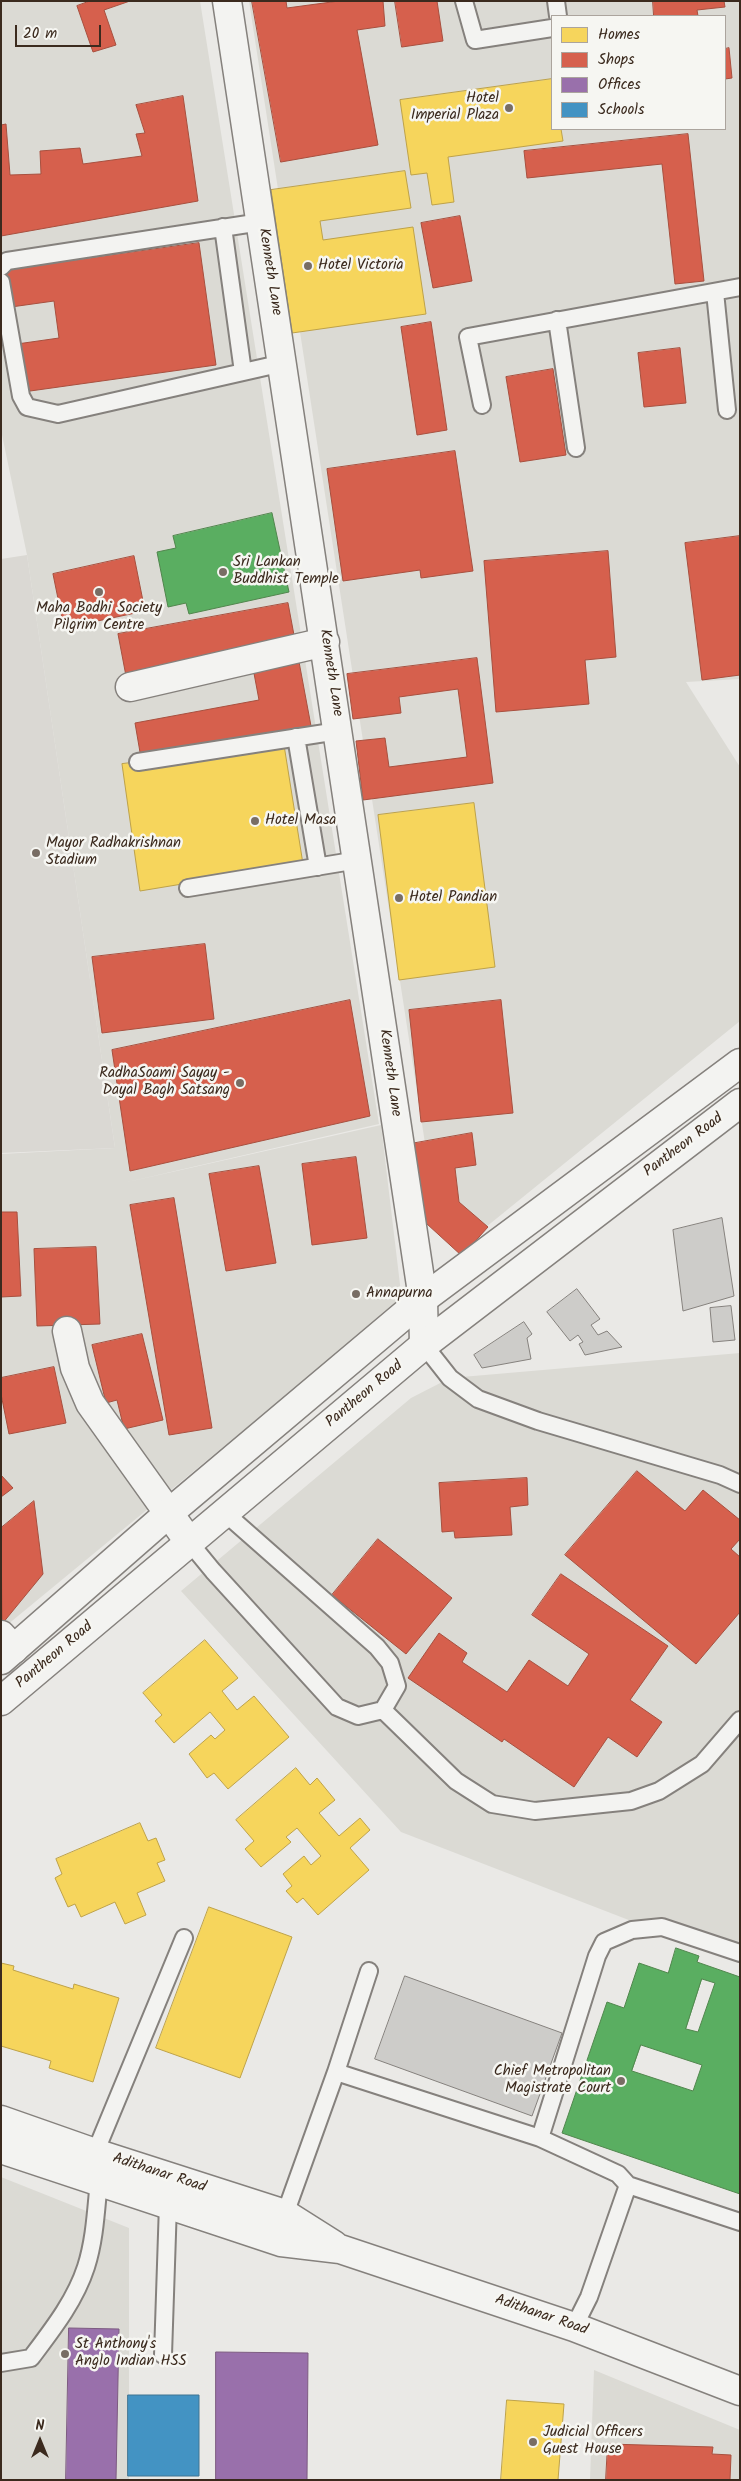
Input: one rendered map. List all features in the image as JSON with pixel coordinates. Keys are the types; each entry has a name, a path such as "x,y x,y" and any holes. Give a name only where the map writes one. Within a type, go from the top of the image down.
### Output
{"main road":[{"name":"Kenneth Lane","path":"227,1 423,1299 424,1345"},
{"path":"130,687 325,642"},
{"path":"5,1648 170,1513 423,1299 740,1064"},
{"name":"Pantheon Road","path":"1,1701 424,1345 740,1103"},
{"path":"67,1331 74,1368 90,1403 190,1543"},
{"name":"Adithanar Road","path":"1,2120 95,2153 285,2214 340,2249"},
{"name":"Adithanar Road","path":"1,2149 281,2242 340,2249 574,2327 740,2391"}],"lane":[{"path":"464,1 475,40 551,28"},
{"path":"556,1 558,15"},
{"path":"1,267 8,261 261,222"},
{"path":"224,227 244,372"},
{"path":"1,282 20,396 27,407 40,412 58,414 283,363"},
{"path":"482,405 468,337 740,287"},
{"path":"715,292 727,410"},
{"path":"557,320 576,448"},
{"path":"138,762 338,731"},
{"path":"296,737 318,867"},
{"path":"188,888 358,860"},
{"path":"424,1345 450,1378 478,1399 538,1421 720,1475 740,1484"},
{"path":"190,1543 213,1571 337,1707 358,1716 383,1710 397,1686 390,1663 377,1647 225,1513"},
{"path":"383,1710 456,1781 492,1804 535,1811 631,1801 659,1791 702,1764 740,1720"},
{"path":"540,2138 597,1956 604,1942 632,1930 662,1927 740,1953"},
{"path":"95,2153 184,1938"},
{"path":"285,2214 336,2072 369,1971"},
{"path":"336,2072 540,2138 618,2174 628,2185 740,2222"},
{"path":"1,2363 31,2358 56,2325 78,2287 86,2266 95,2224 99,2180"},
{"path":"574,2327 589,2297 628,2185"},
{"path":"163,2355 168,2204"}],"shaded area":[{"path":"1,1 200,1 379,1124 123,1183 381,1125 401,1293 393,1307 1,1630 1,1154 115,1148 27,555 1,430"},
{"path":"249,1 740,1 740,679 686,682 740,767 740,1021 470,1240 437,1221"},
{"name":"Mayor Radhakrishnan Stadium","path":"27,555 115,1148 1,1153 1,559"},
{"path":"740,1353 740,1963 401,1832 181,1591 411,1398 450,1378"},
{"name":"St Anthony's Anglo Indian HSS","path":"1,2177 129,2228 129,2480 1,2480"},
{"path":"594,2370 740,2430 740,2480 590,2480"}],"building: Homes":[{"path":"551,79 551,130 561,130 563,141 448,157 454,202 432,205 427,173 411,175 400,100"},
{"path":"405,171 411,208 320,221 323,240 413,227 426,314 292,333 271,190"},
{"path":"284,745 303,864 140,891 122,764"},
{"path":"474,803 495,967 399,980 378,815"},
{"path":"205,1640 238,1678 222,1691 237,1710 254,1696 289,1737 228,1789 214,1773 207,1778 189,1754 211,1735 215,1739 225,1730 210,1712 174,1743 155,1721 162,1715 143,1693"},
{"path":"296,1768 310,1785 317,1778 335,1800 319,1813 339,1836 360,1818 370,1830 350,1848 369,1870 318,1915 303,1898 297,1903 286,1891 292,1886 283,1874 304,1856 311,1865 321,1856 297,1828 286,1837 291,1842 261,1867 245,1849 254,1841 236,1820"},
{"path":"140,1823 148,1841 156,1838 165,1860 157,1863 165,1881 137,1893 146,1915 125,1924 115,1902 81,1917 75,1904 68,1907 55,1878 62,1874 56,1859"},
{"path":"209,1907 292,1937 240,2078 156,2048"},
{"path":"1,1963 14,1966 13,1970 73,1989 74,1984 119,1998 93,2082 49,2068 51,2061 1,2046"},
{"name":"Judicial Officers Guest House","path":"507,2400 564,2404 558,2480 501,2480"}],"building: Shops":[{"path":"90,1 130,1 104,10 116,45 93,52 77,6"},
{"path":"252,1 286,1 287,8 339,1 383,1 385,26 357,30 378,145 281,162"},
{"path":"395,1 437,1 443,41 402,47"},
{"path":"653,1 724,1 725,7 697,10 698,15 654,15"},
{"path":"729,48 732,78 726,79 726,49"},
{"path":"183,96 198,201 1,236 1,125 6,124 10,175 41,174 40,151 80,148 83,164 142,156 136,134 145,133 136,105"},
{"path":"688,134 704,281 675,284 662,164 527,178 524,151"},
{"path":"460,216 472,281 433,288 421,223"},
{"path":"199,243 216,365 23,392 17,344 59,338 54,301 11,307 6,270"},
{"path":"431,322 447,430 417,435 401,327"},
{"path":"680,348 686,403 644,407 638,353"},
{"path":"553,369 566,455 520,462 506,377"},
{"path":"455,451 473,571 421,578 420,570 343,581 327,469"},
{"path":"740,536 740,675 702,680 685,543"},
{"path":"608,551 616,657 585,660 589,704 496,712 484,561"},
{"name":"Maha Bodhi Society Pilgrim Centre","path":"134,556 145,611 64,628 53,574"},
{"path":"288,603 311,726 141,758 135,723 259,700 250,652 126,676 118,634"},
{"path":"477,658 493,783 363,800 356,741 385,738 389,767 467,757 458,689 399,697 401,713 353,719 347,674"},
{"path":"205,944 214,1019 102,1033 92,957"},
{"name":"RadhaSoami Sayay - Dayal Bagh Satsang","path":"350,1000 370,1116 130,1171 112,1050"},
{"path":"501,1000 513,1113 421,1122 409,1010"},
{"path":"472,1133 476,1165 455,1168 459,1202 488,1227 462,1256 427,1224 421,1225 410,1144"},
{"path":"356,1157 367,1238 312,1245 302,1164"},
{"path":"259,1166 276,1263 226,1271 209,1174"},
{"path":"174,1198 212,1428 169,1435 130,1205"},
{"path":"1,1212 17,1212 21,1296 1,1297"},
{"path":"96,1247 100,1324 37,1326 34,1249"},
{"path":"142,1334 163,1420 124,1429 117,1400 106,1403 92,1345"},
{"path":"54,1367 66,1423 9,1434 1,1394 1,1378"},
{"path":"637,1471 685,1511 703,1490 740,1520 740,1539 731,1549 740,1557 740,1612 696,1664 565,1555"},
{"path":"1,1475 13,1488 1,1497"},
{"path":"527,1478 528,1505 510,1507 512,1535 455,1538 454,1531 442,1532 439,1483"},
{"path":"34,1501 43,1574 2,1624 1,1528"},
{"path":"378,1539 452,1598 406,1654 332,1595"},
{"path":"561,1574 668,1646 630,1700 662,1722 637,1757 608,1737 574,1787 504,1739 502,1742 408,1678 439,1633 467,1653 462,1662 507,1692 529,1660 568,1686 589,1654 532,1615"},
{"path":"608,2444 713,2447 712,2454 731,2455 730,2480 606,2480"}],"building: Offices":[{"path":"69,2328 119,2329 116,2480 66,2480"},
{"path":"216,2352 308,2353 307,2480 216,2480"}],"building: Schools":[{"path":"128,2395 199,2395 199,2476 128,2476"}],"building: Public":[{"name":"Sri Lankan Buddhist Temple","path":"272,513 289,592 189,614 186,603 168,607 157,552 176,548 173,536"},
{"name":"Chief Metropolitan Magistrate Court","path":"676,1948 699,1956 697,1962 740,1977 740,2194 562,2133 607,2002 624,2008 639,1963 668,1973","holes":["702,1979 715,1983 698,2032 686,2029","641,2045 702,2065 693,2091 632,2071"]}],"building: Other":[{"path":"722,1218 734,1296 683,1311 673,1230"},
{"path":"577,1289 600,1319 591,1325 598,1335 607,1331 622,1347 585,1355 579,1344 583,1342 578,1335 570,1341 547,1312"},
{"path":"731,1306 735,1340 713,1342 710,1308"},
{"path":"524,1322 532,1334 527,1338 531,1359 482,1368 474,1355"},
{"path":"405,1976 562,2033 532,2116 375,2059"}],"place":[{"name":"Hotel Imperial Plaza","path":"509,108"},
{"name":"Hotel Victoria","path":"308,266"},
{"name":"Sri Lankan Buddhist Temple","path":"223,572"},
{"name":"Maha Bodhi Society Pilgrim Centre","path":"99,592"},
{"name":"Hotel Masa","path":"255,821"},
{"name":"Mayor Radhakrishnan Stadium","path":"36,853"},
{"name":"Hotel Pandian","path":"399,898"},
{"name":"RadhaSoami Sayay - Dayal Bagh Satsang","path":"240,1083"},
{"name":"Annapurna","path":"356,1294"},
{"name":"Chief Metropolitan Magistrate Court","path":"621,2081"},
{"name":"St Anthony's Anglo Indian HSS","path":"65,2354"},
{"name":"Judicial Officers Guest House","path":"533,2442"}]}
